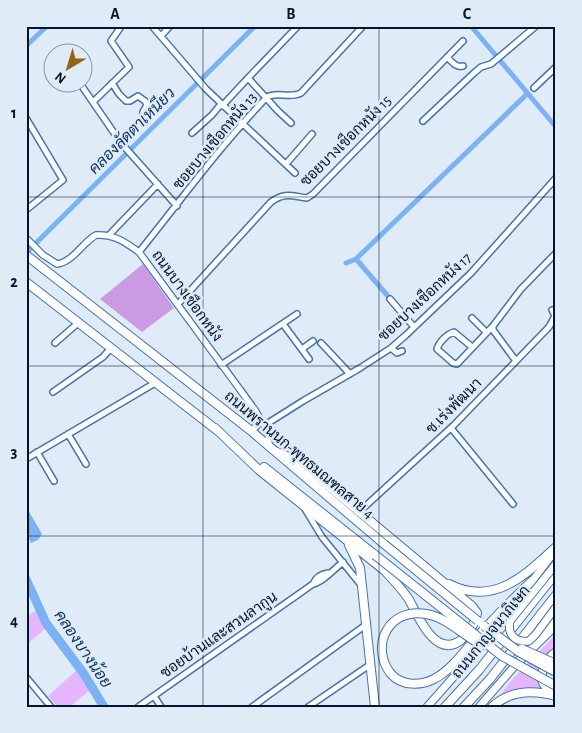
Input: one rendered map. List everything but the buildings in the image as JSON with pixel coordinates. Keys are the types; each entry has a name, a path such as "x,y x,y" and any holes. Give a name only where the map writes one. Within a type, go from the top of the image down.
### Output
{"main road":[{"name":"ถนนพรานนก-พุทธมณฑลสาย 4","path":"26,255 250,430 484,626 519,652 556,672"},
{"name":"ถนนพรานนก-พุทธมณฑลสาย 4","path":"26,282 215,428 502,656 556,686"},
{"path":"215,428 246,459 385,571 397,584 433,639 442,644 453,644 464,637 476,619 477,613 472,606 304,467 277,452"},
{"path":"340,535 347,542 360,568 375,707"},
{"path":"437,577 452,586 468,590 489,591 499,589 519,578 556,548"},
{"path":"427,707 480,647 556,548"},
{"path":"556,564 510,621 510,634 518,641 529,641 556,607"},
{"name":"ถนนกาญจนาภิเษก","path":"445,707 479,670 556,573"},
{"path":"502,656 481,645 439,618 424,613 413,613 393,622 384,634 381,648 382,659 391,674 402,682 413,684 426,682 449,668 508,603 532,581"},
{"name":"ถนนกาญจนาภิเษก","path":"464,707 490,679 556,595"},
{"path":"479,707 556,616"},
{"path":"519,661 556,625"},
{"path":"484,626 533,657 556,668"},
{"path":"509,642 556,664"},
{"path":"556,652 544,666 542,676 546,688 556,695"},
{"path":"492,707 508,696 521,693 556,695"},
{"path":"438,707 453,699"}],"street":[{"path":"152,26 202,85 295,173"},
{"path":"161,36 170,26"},
{"path":"192,133 222,105 298,26"},
{"name":"ซอยบางเชือกหนัง 13","path":"139,252 242,124 267,97 271,95 294,96 301,93 364,26"},
{"path":"423,121 481,67 494,63 536,26"},
{"path":"93,102 129,67 111,41 120,28"},
{"name":"ซอยบางเชือกหนัง 15","path":"178,304 192,291 271,202 279,196 287,195 307,198 313,194 463,41"},
{"path":"447,57 455,65 463,66"},
{"path":"534,88 556,67"},
{"path":"248,78 278,111 291,122"},
{"path":"112,83 123,100 128,101 138,96 145,101 144,116"},
{"path":"86,92 126,150 176,206"},
{"path":"26,118 63,180 26,210"},
{"path":"286,164 312,134"},
{"name":"ซอยบางเชือกหนัง 17","path":"265,425 391,348 470,273 556,178"},
{"path":"28,240 50,261 56,264 62,263 96,235 110,235 158,184"},
{"name":"ถนนบางเชือกหนัง","path":"110,235 139,252 265,425 268,432 269,446"},
{"path":"472,347 454,332 449,334 438,345 437,349 455,364 472,347 486,332 493,326 521,289 556,253"},
{"path":"390,299 414,327"},
{"name":"ซ.เร่งพัฒนา","path":"359,512 451,428 516,361 550,324 555,316 552,310"},
{"path":"221,365 297,314"},
{"path":"472,318 486,332"},
{"path":"55,343 78,322"},
{"path":"283,324 310,359"},
{"path":"493,326 493,330 516,361"},
{"path":"302,349 313,341"},
{"path":"320,343 350,374"},
{"path":"53,392 103,357 111,348"},
{"path":"391,348 398,353 402,351"},
{"path":"26,459 155,382"},
{"path":"250,430 256,427 260,419"},
{"path":"451,428 513,504"},
{"path":"68,434 86,464"},
{"path":"37,452 54,481"},
{"path":"303,505 322,537 363,587"},
{"path":"322,537 330,527"},
{"name":"ซอยบ้านและสวนลากูน","path":"141,706 313,584 316,578 328,573 342,562"},
{"path":"252,707 366,624"},
{"path":"308,707 371,664"},
{"path":"26,677 51,707"},
{"path":"154,696 160,707"}],"shaded area":[{"path":"143,264 174,308 142,332 100,299"},
{"path":"35,611 46,628 26,645 26,617"},
{"path":"556,634 556,649 545,661 544,690 520,691 500,696 509,683"},
{"path":"78,669 91,689 70,707 58,707 48,696"}],"water":[{"path":"28,510 42,534 38,540 31,543 26,533 26,511"}],"waterway":[{"path":"26,46 47,26"},
{"name":"คลองลัดตาเหนียว","path":"26,253 255,26"},
{"path":"471,26 556,127"},
{"path":"346,263 356,259 527,94"},
{"path":"356,259 387,295"},
{"name":"คลองบางน้อย","path":"26,579 46,623 84,674 104,707"}]}
